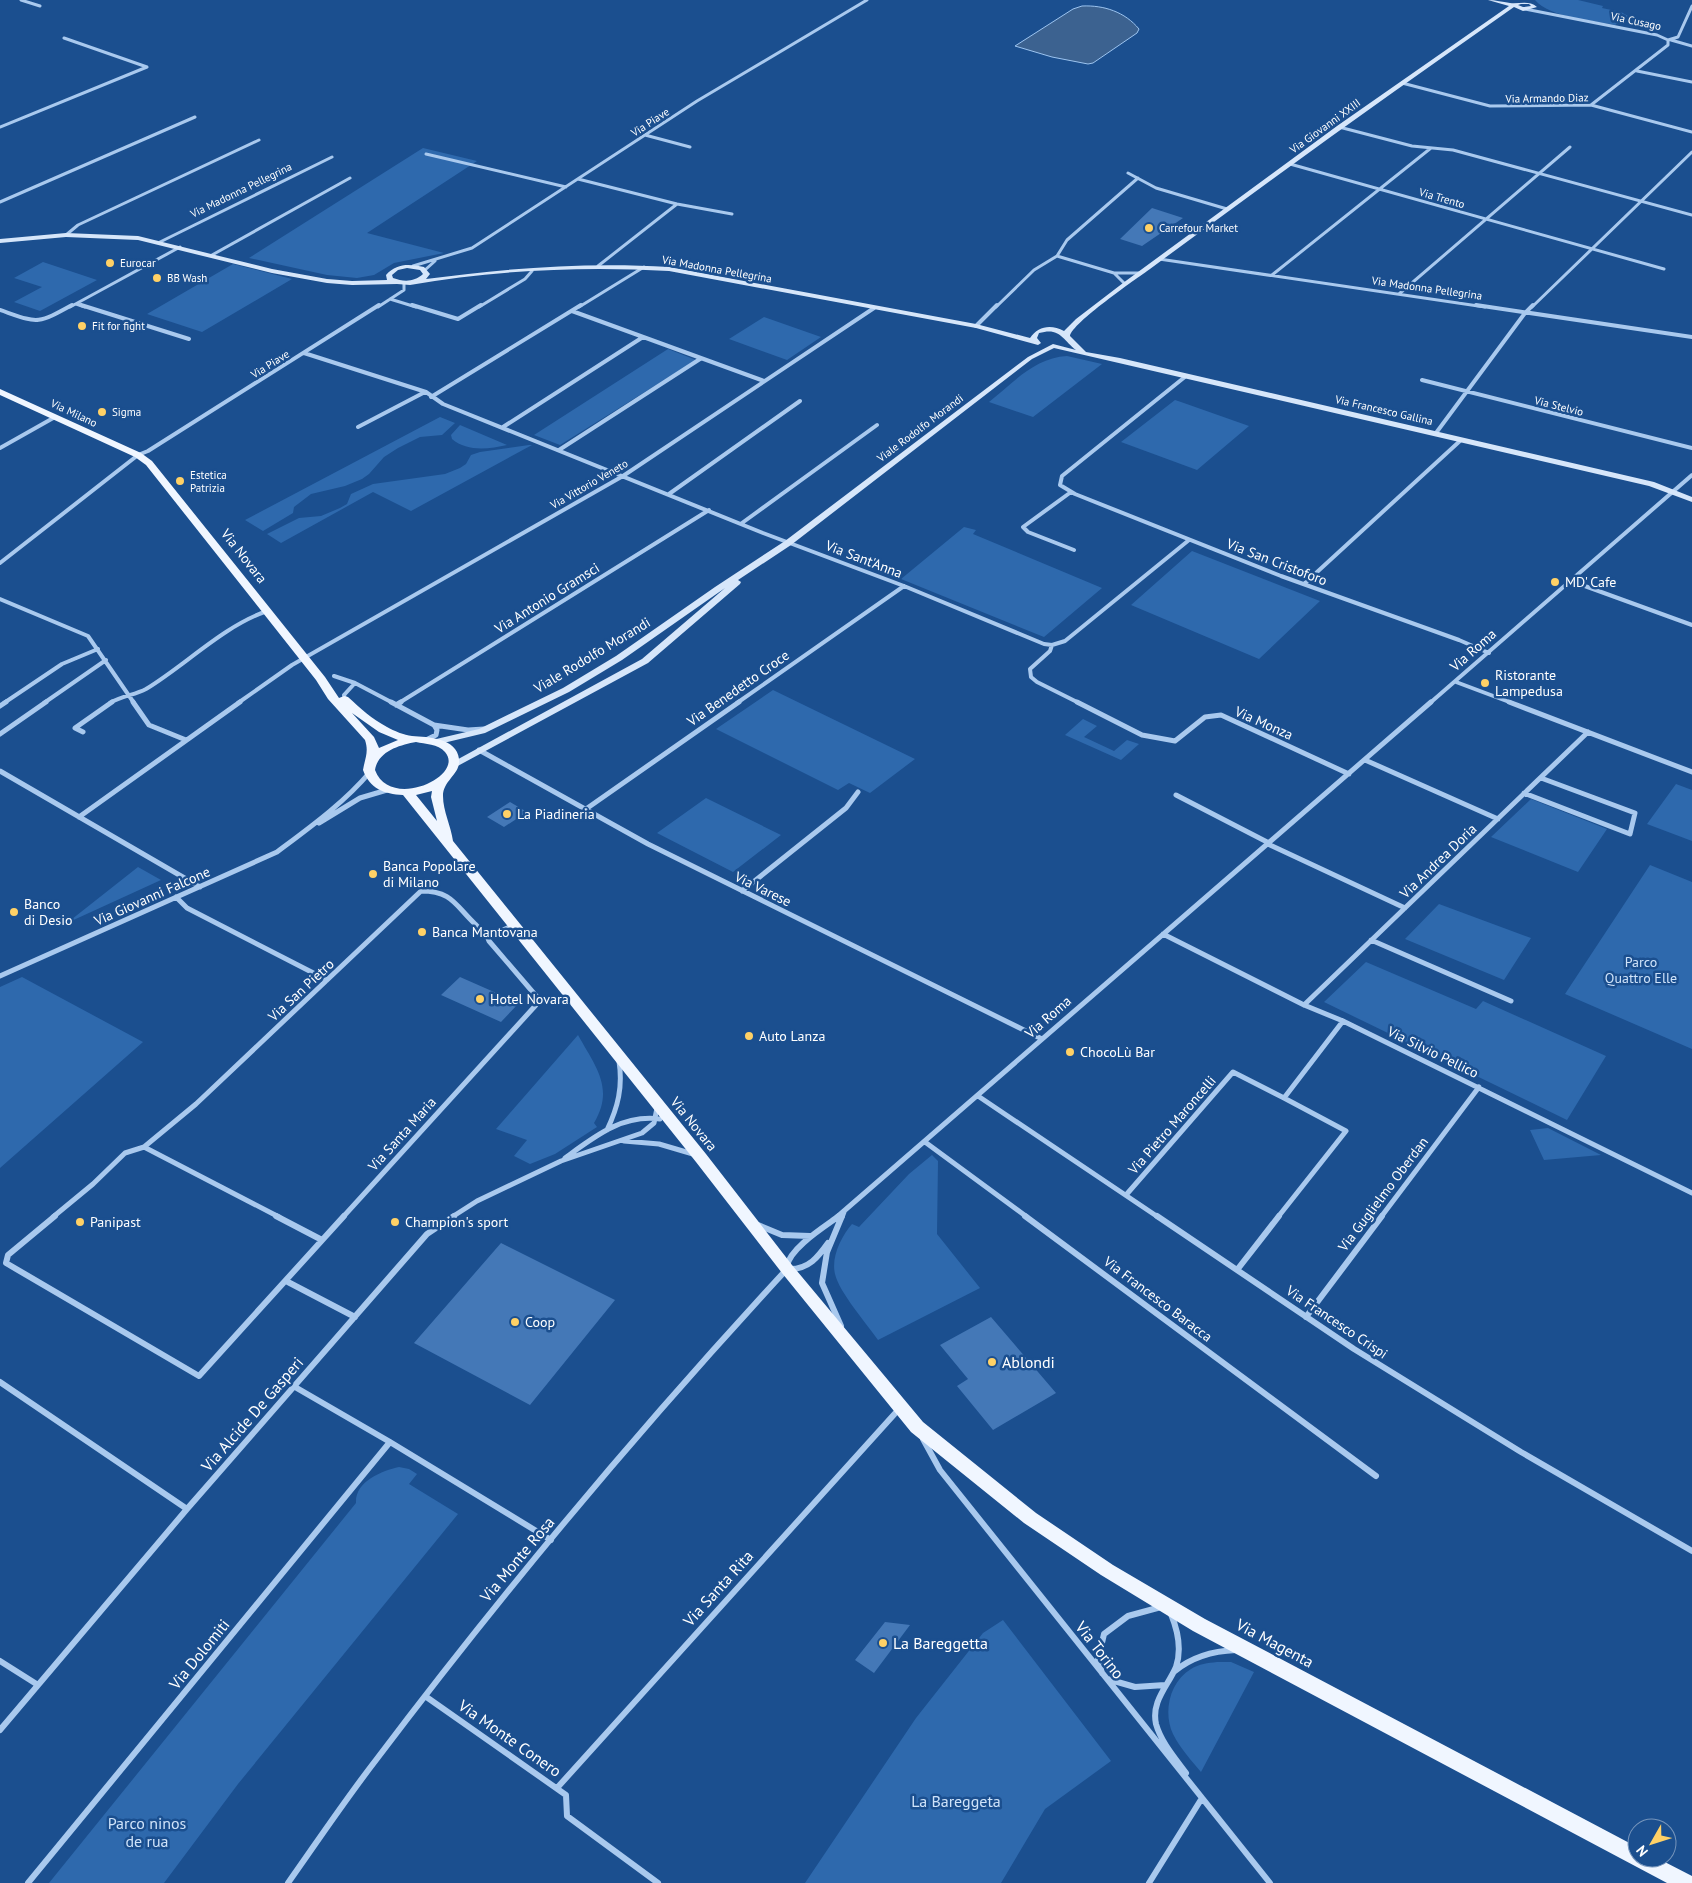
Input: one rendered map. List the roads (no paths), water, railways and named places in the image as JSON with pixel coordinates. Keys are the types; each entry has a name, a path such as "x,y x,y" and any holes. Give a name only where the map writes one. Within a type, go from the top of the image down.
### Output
{"main road":[{"name":"Via Milano","path":"0,392 138,455"},
{"name":"Via Novara","path":"138,455 149,463 321,680 332,697 370,739 373,747 373,759"},
{"name":"Via Novara","path":"321,680 364,717 377,725 401,736 426,740"},
{"path":"426,740 450,751 454,758 454,765 447,778 439,784 424,790 407,792 387,790 372,779 370,772 373,759 380,751 390,745 426,740"},
{"name":"Via Novara","path":"439,784 438,797 447,840"},
{"name":"Via Novara","path":"407,792 674,1124 787,1269 847,1340 917,1428"},
{"name":"Via Magenta","path":"917,1428 1030,1518 1107,1570 1167,1606 1246,1650 1627,1852"},
{"name":"Via Magenta","path":"1657,1868 1686,1883"}],"street":[{"path":"21,0 40,6"},
{"name":"Via Piave","path":"413,266 472,248 645,135 766,59 868,0"},
{"name":"Via Cusago","path":"1492,0 1533,3 1557,16"},
{"name":"Via Cusago","path":"1516,3 1524,9 1658,35 1668,40 1668,44 1637,71 1591,105"},
{"name":"Via Giovanni XXIII","path":"1159,259 1339,127 1516,3"},
{"path":"1524,9 1533,3"},
{"path":"1668,40 1678,37 1692,6"},
{"name":"Via Giovanni XXIII","path":"1504,12 1524,9"},
{"path":"0,127 147,67 64,38"},
{"path":"1668,40 1692,46"},
{"path":"1637,71 1692,82"},
{"name":"Via Armando Diaz","path":"1402,83 1490,106 1591,105 1692,132"},
{"path":"0,202 195,117"},
{"path":"1339,127 1412,146 1453,150 1692,215"},
{"path":"645,135 690,147"},
{"path":"66,235 78,225 259,140"},
{"path":"1399,294 1570,147"},
{"path":"1272,275 1431,148"},
{"path":"1436,433 1524,313 1692,152"},
{"path":"426,154 566,187"},
{"name":"Via Madonna Pellegrina","path":"160,242 332,157"},
{"name":"Via Trento","path":"1290,164 1664,268"},
{"path":"1128,173 1168,192 1227,209"},
{"path":"212,255 350,178"},
{"path":"976,326 1034,270 1057,256 1067,240 1138,178"},
{"path":"578,179 677,204 732,214"},
{"path":"598,266 677,204"},
{"path":"2,240 66,235 119,236 160,242 272,270 327,281 395,282"},
{"path":"0,310 32,321 45,320 180,247"},
{"path":"1057,256 1114,273 1141,273"},
{"name":"Via Piave","path":"426,272 442,257"},
{"path":"1068,337 1068,331 1078,320 1159,259"},
{"name":"Via Madonna Pellegrina","path":"1159,259 1692,337"},
{"path":"367,282 389,275 396,269 413,266"},
{"name":"Via Madonna Pellegrina","path":"413,266 426,272 451,278"},
{"name":"Via Madonna Pellegrina","path":"395,282 404,283 598,266 644,267 700,274 976,326 1054,346"},
{"path":"431,397 644,267"},
{"path":"390,299 458,319 525,279 532,271"},
{"path":"415,282 425,277 426,272"},
{"path":"1114,273 1126,284"},
{"path":"389,275 390,279 395,282"},
{"name":"Via Piave","path":"0,563 138,455 148,452 404,290 404,283"},
{"path":"76,304 189,339"},
{"name":"Via Vittorio Veneto","path":"79,817 303,658 623,476 874,308"},
{"path":"572,311 764,381"},
{"path":"1050,329 1078,320"},
{"name":"Via Madonna Pellegrina","path":"1008,333 1025,334 1050,329"},
{"name":"Via Francesco Gallina","path":"1050,329 1061,331 1076,348 1089,354"},
{"name":"Viale Rodolfo Morandi","path":"1030,358 1036,342 1034,335 1037,332"},
{"path":"503,427 643,337"},
{"name":"Viale Rodolfo Morandi","path":"426,740 465,736 493,726 566,690 619,658 788,543 1030,358 1054,346 1066,343 1068,337"},
{"name":"Via Francesco Gallina","path":"1054,346 1651,484 1692,500"},
{"name":"Via Sant'Anna","path":"304,353 426,392 443,404 788,543 904,586 1037,642 1052,645"},
{"path":"559,450 700,359"},
{"name":"Via San Cristoforo","path":"1186,376 1062,476 1060,486 1188,540 1459,640 1489,653"},
{"name":"Via Stelvio","path":"1422,380 1692,448"},
{"path":"358,427 426,392"},
{"path":"669,494 800,401"},
{"path":"0,448 55,417"},
{"path":"742,523 877,425"},
{"path":"1304,584 1461,440"},
{"name":"Via Roma","path":"813,1235 844,1212 925,1142 1692,475"},
{"path":"1071,492 1023,527 1028,532 1074,550"},
{"name":"Via Antonio Gramsci","path":"396,705 709,510"},
{"path":"1052,645 1065,641 1188,540"},
{"name":"Viale Rodolfo Morandi","path":"454,765 645,662 726,593 752,568"},
{"path":"1571,581 1692,625"},
{"name":"Via Benedetto Croce","path":"586,809 904,586"},
{"path":"0,598 88,636 149,724 186,740"},
{"path":"83,732 75,728 116,699 144,690 248,618 266,611"},
{"name":"Via Monza","path":"1052,645 1050,651 1030,669 1031,677 1037,682 1142,735 1175,741 1205,717 1221,715 1349,774"},
{"path":"0,706 62,664 98,649"},
{"path":"0,734 106,660"},
{"path":"334,676 355,683 434,725 468,730 493,726"},
{"path":"1456,682 1692,772"},
{"path":"345,700 344,695 355,683"},
{"path":"426,740 436,735 438,730 434,725"},
{"name":"Via Andrea Doria","path":"1304,1005 1588,732"},
{"name":"Via Varese","path":"479,750 648,844 1042,1039"},
{"path":"1365,760 1498,819"},
{"path":"0,771 200,887"},
{"name":"Via Giovanni Falcone","path":"308,830 359,785 370,772"},
{"path":"1524,794 1630,834 1634,813 1541,778"},
{"name":"Via Giovanni Falcone","path":"0,976 277,852 351,802 379,790 387,790"},
{"path":"742,891 846,808 858,792"},
{"path":"1176,796 1405,908"},
{"name":"Via San Pietro","path":"199,1376 6,1263 8,1255 93,1184 125,1153 144,1147 196,1104 421,891 443,892 452,897 478,928 486,932"},
{"path":"176,897 187,908 328,980"},
{"path":"486,932 501,931 514,925"},
{"name":"Via Santa Maria","path":"199,1376 536,1005 537,997 489,941 486,932"},
{"name":"Via Silvio Pellico","path":"1163,934 1304,1005 1343,1021 1692,1193"},
{"path":"1372,940 1512,1001"},
{"path":"1238,1270 1346,1131 1284,1098 1343,1021"},
{"path":"607,1130 621,1098 623,1077 617,1054"},
{"name":"Via Pietro Maroncelli","path":"1126,1195 1233,1072 1284,1098"},
{"name":"Via Guglielmo Oberdan","path":"1306,1317 1479,1087"},
{"name":"Via Francesco Crispi","path":"978,1096 1306,1317 1430,1397 1692,1551"},
{"path":"657,1104 657,1118"},
{"name":"Via Alcide De Gasperi","path":"561,1161 607,1130 641,1116 657,1118 674,1124"},
{"name":"Via Alcide De Gasperi","path":"0,1730 187,1509 427,1234 477,1201 561,1161 642,1133 652,1126 657,1118"},
{"name":"Via Alcide De Gasperi","path":"618,1141 650,1141 667,1144 701,1158"},
{"name":"Via Francesco Baracca","path":"925,1142 1376,1476"},
{"path":"144,1147 322,1240"},
{"path":"844,1212 827,1252 822,1283 847,1340"},
{"path":"749,1220 782,1235 806,1237 813,1235"},
{"name":"Via Monte Rosa","path":"288,1883 386,1745 551,1540 787,1269 786,1263 791,1255 813,1235"},
{"path":"787,1269 801,1269 808,1266 833,1236"},
{"path":"286,1280 355,1317"},
{"path":"0,1382 187,1509"},
{"path":"294,1387 390,1442 551,1540"},
{"name":"Via Santa Rita","path":"557,1788 901,1407"},
{"name":"Via Torino","path":"917,1428 940,1470 1104,1678 1270,1883"},
{"name":"Via Dolomiti","path":"28,1883 390,1442"},
{"path":"1149,1883 1202,1798 1165,1742 1155,1717 1159,1694 1165,1685 1176,1665 1179,1642 1177,1628 1167,1606 1128,1616 1104,1634 1098,1660 1104,1678 1116,1684 1134,1688 1165,1685"},
{"path":"1172,1673 1184,1663 1210,1652 1246,1650"},
{"path":"0,1661 38,1684"},
{"name":"Via Monte Conero","path":"426,1696 566,1795 567,1816 658,1883"}],"place":[{"name":"Carrefour Market","path":"1149,228"},
{"name":"Eurocar","path":"110,263"},
{"name":"BB Wash","path":"157,278"},
{"name":"Fit for fight","path":"82,326"},
{"name":"Sigma","path":"102,412"},
{"name":"Estetica Patrizia","path":"180,481"},
{"name":"MD' Cafe","path":"1555,582"},
{"name":"Ristorante Lampedusa","path":"1485,683"},
{"name":"La Piadineria","path":"507,814"},
{"name":"Banca Popolare di Milano","path":"373,874"},
{"name":"Banco di Desio","path":"14,912"},
{"name":"Banca Mantovana","path":"422,932"},
{"name":"Hotel Novara","path":"480,999"},
{"name":"Auto Lanza","path":"749,1036"},
{"name":"ChocoLù Bar","path":"1070,1052"},
{"name":"Panipast","path":"80,1222"},
{"name":"Champion's sport","path":"395,1222"},
{"name":"Coop","path":"515,1322"},
{"name":"Ablondi","path":"992,1362"},
{"name":"La Bareggetta","path":"883,1643"}],"park label":[{"name":"Parco Quattro Elle","path":"1641,970"},
{"name":"La Bareggeta","path":"956,1801"},
{"name":"Parco ninos de rua","path":"147,1832"}]}
